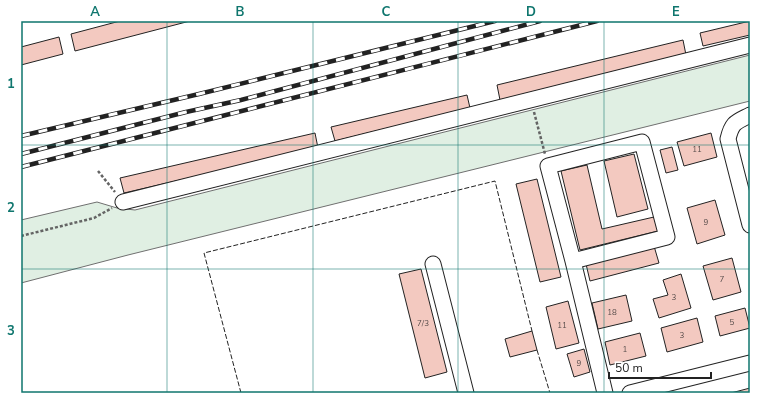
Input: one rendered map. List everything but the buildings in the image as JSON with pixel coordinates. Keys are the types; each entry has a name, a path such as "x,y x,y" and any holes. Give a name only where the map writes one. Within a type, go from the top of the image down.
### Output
{"street":[{"path":"123,202 750,45"},
{"path":"750,115 737,122 730,128 728,139 750,225"},
{"path":"573,261 667,237 642,142 548,166 605,393"},
{"path":"433,264 466,393"},
{"path":"630,393 750,362"}],"path":[{"path":"530,100 548,166"},
{"path":"21,236 94,218 123,202 98,171"}],"green space":[{"path":"750,55 750,101 128,255 21,283 21,220 97,202 117,208 135,210"}],"railway":[{"path":"21,136 495,21"},
{"path":"21,154 186,112 241,100 540,21"},
{"path":"21,167 597,21"}],"fence":[{"path":"241,393 204,253 495,181 532,331"},
{"path":"537,350 550,393"}]}
